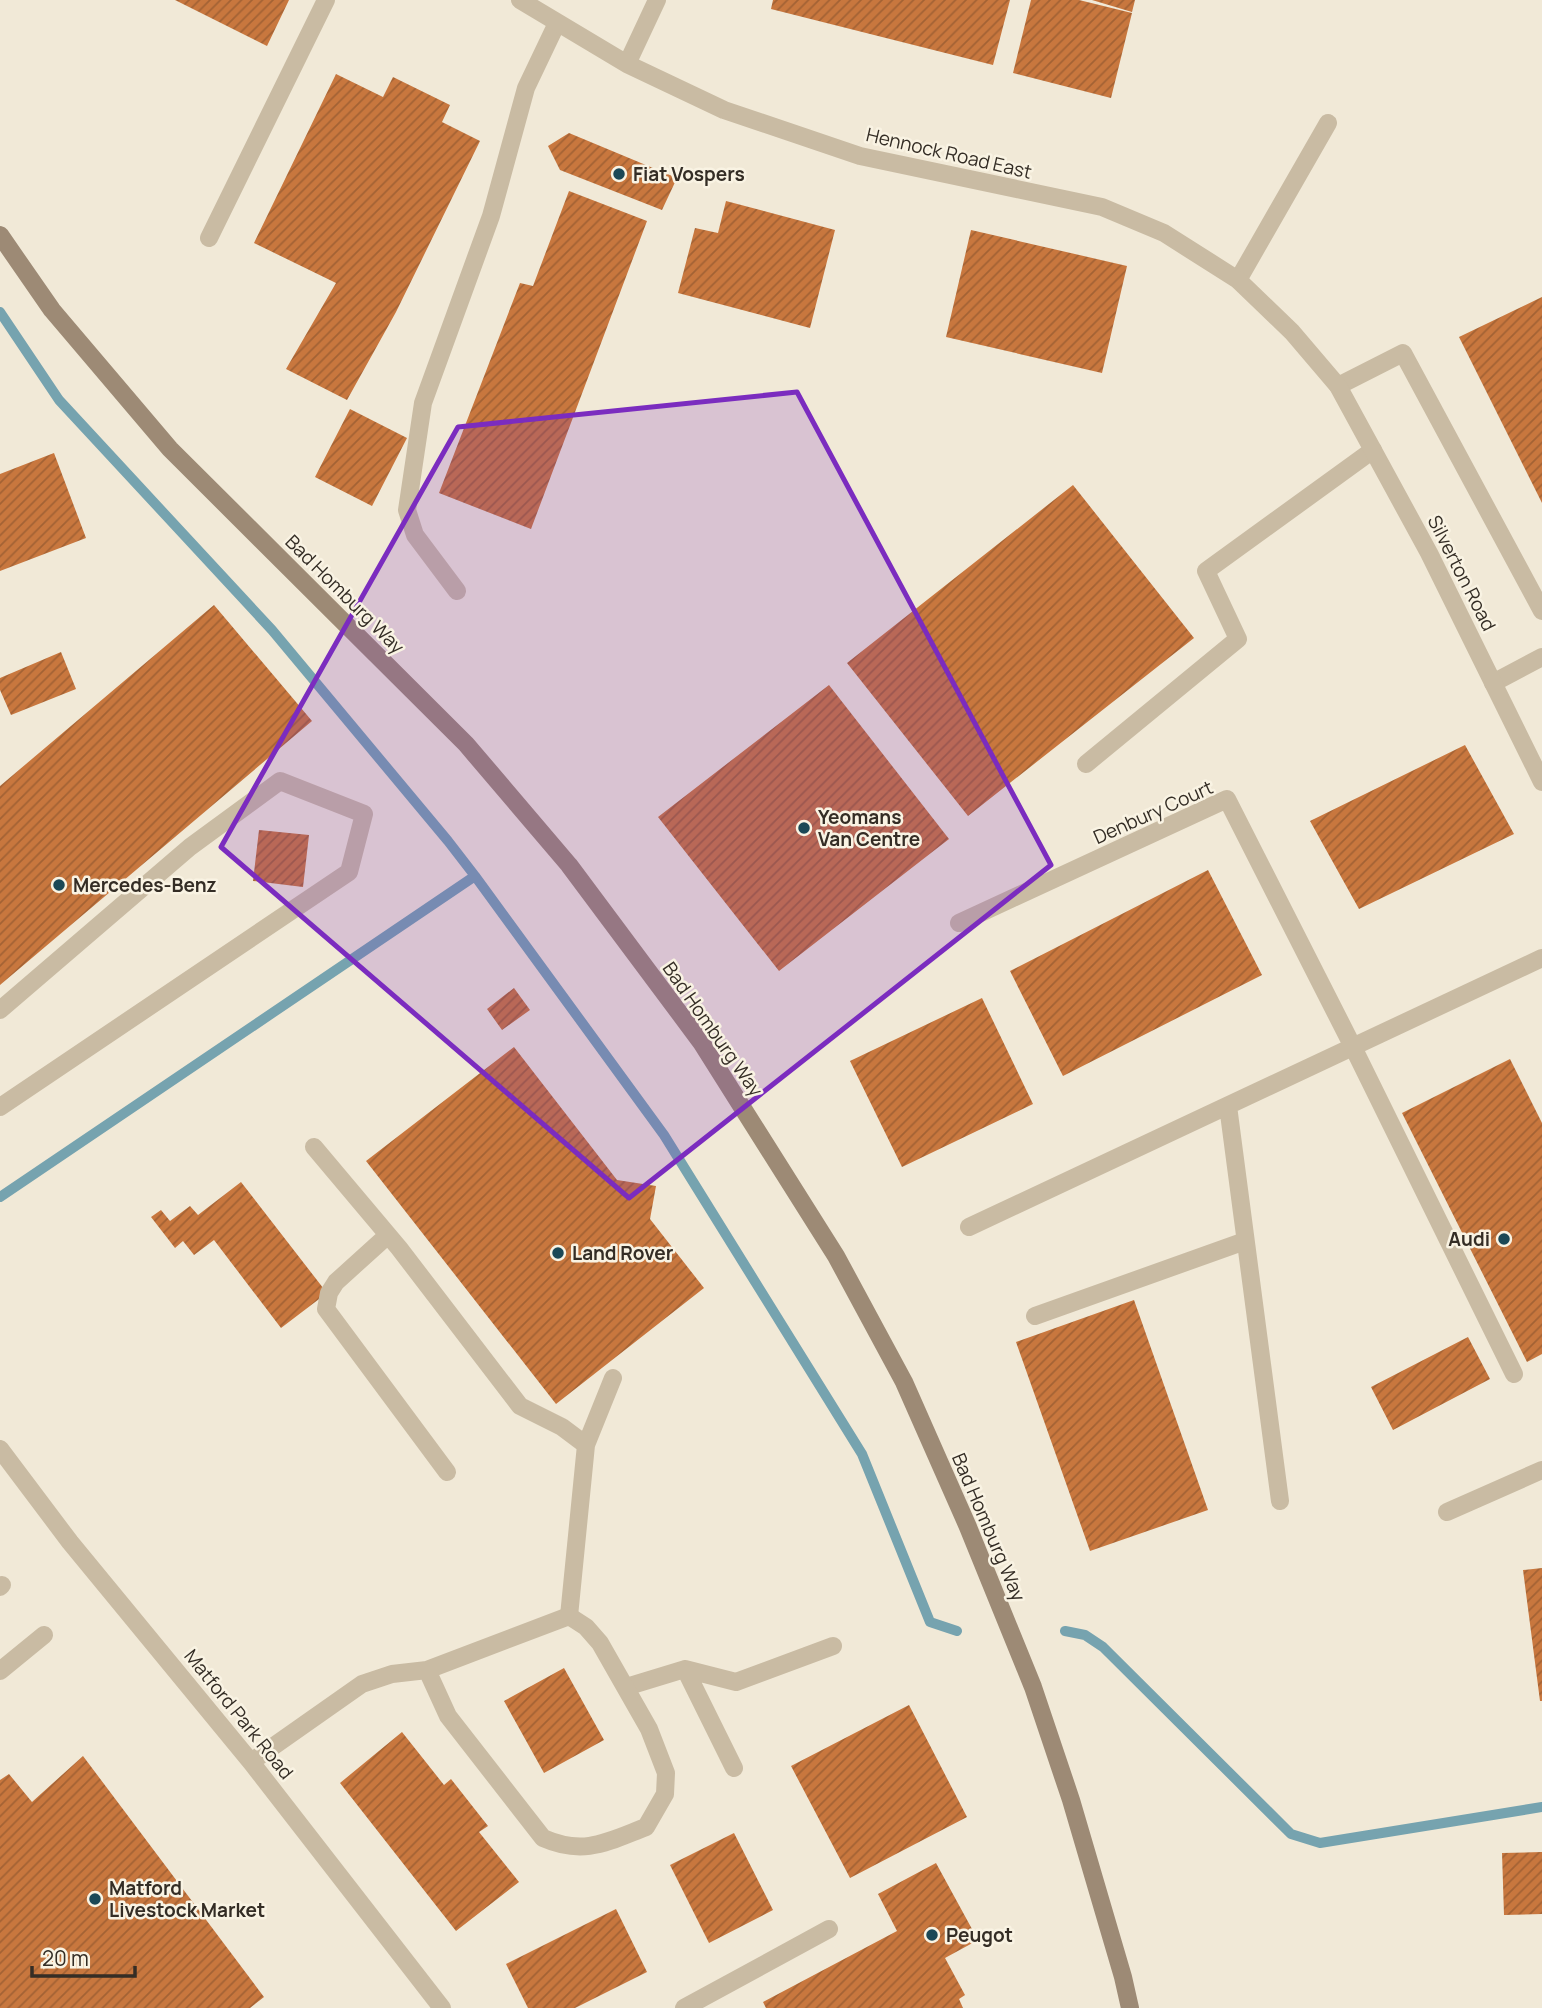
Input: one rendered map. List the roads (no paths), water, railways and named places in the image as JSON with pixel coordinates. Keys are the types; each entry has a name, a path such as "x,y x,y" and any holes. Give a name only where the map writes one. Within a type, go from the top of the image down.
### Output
{"main road":[{"name":"Bad Homburg Way","path":"0,235 52,310 170,449 466,744 569,865 708,1054 836,1256 904,1382 963,1515 1034,1687 1071,1800 1130,2008"}],"street":[{"path":"209,238 326,0"},
{"name":"Hennock Road East","path":"520,0 627,64 724,110 860,156 1102,207 1164,233 1238,280 1292,332 1338,386"},
{"path":"627,64 657,0"},
{"path":"457,591 415,535 407,510 423,403 491,216 526,88 557,23"},
{"path":"1238,280 1328,123"},
{"path":"1338,386 1403,353 1542,611"},
{"name":"Silverton Road","path":"1338,386 1429,553 1542,782"},
{"path":"1086,764 1238,639 1206,571 1373,450"},
{"path":"1493,684 1542,657"},
{"path":"0,1010 190,847 280,781 364,814 349,872 0,1107"},
{"name":"Denbury Court","path":"960,923 1227,799 1353,1047"},
{"path":"969,1227 1542,958"},
{"path":"1353,1047 1514,1374"},
{"path":"1228,1106 1280,1502"},
{"path":"314,1147 388,1234 520,1406 562,1427 586,1445"},
{"path":"388,1234 336,1282 329,1293 326,1309 447,1472"},
{"path":"1035,1316 1245,1241"},
{"path":"569,1616 586,1445 614,1378"},
{"name":"Matford Park Road","path":"0,1449 70,1542 251,1762 442,2008"},
{"path":"1447,1512 1542,1470"},
{"path":"251,1762 362,1684 392,1674 427,1670 569,1616"},
{"path":"427,1670 448,1716 543,1839 569,1847 599,1845 646,1828 665,1794 666,1773 649,1729 600,1643 586,1628 569,1616"},
{"path":"0,1671 44,1636"},
{"path":"626,1687 685,1669 736,1682 833,1646"},
{"path":"685,1669 734,1768"},
{"path":"684,2008 829,1929"}],"waterway":[{"path":"0,312 59,400 272,630 475,876"},
{"path":"0,1197 475,876 664,1135 862,1454 930,1622 957,1631"},
{"path":"1065,1631 1085,1635 1103,1647 1291,1834 1320,1843 1542,1807"}],"place":[{"name":"Fiat Vospers","path":"619,174"},
{"name":"Yeomans Van Centre","path":"804,828"},
{"name":"Mercedes-Benz","path":"59,885"},
{"name":"Audi","path":"1504,1239"},
{"name":"Land Rover","path":"558,1253"},
{"name":"Matford Livestock Market","path":"95,1899"},
{"name":"Peugot","path":"932,1935"}]}
